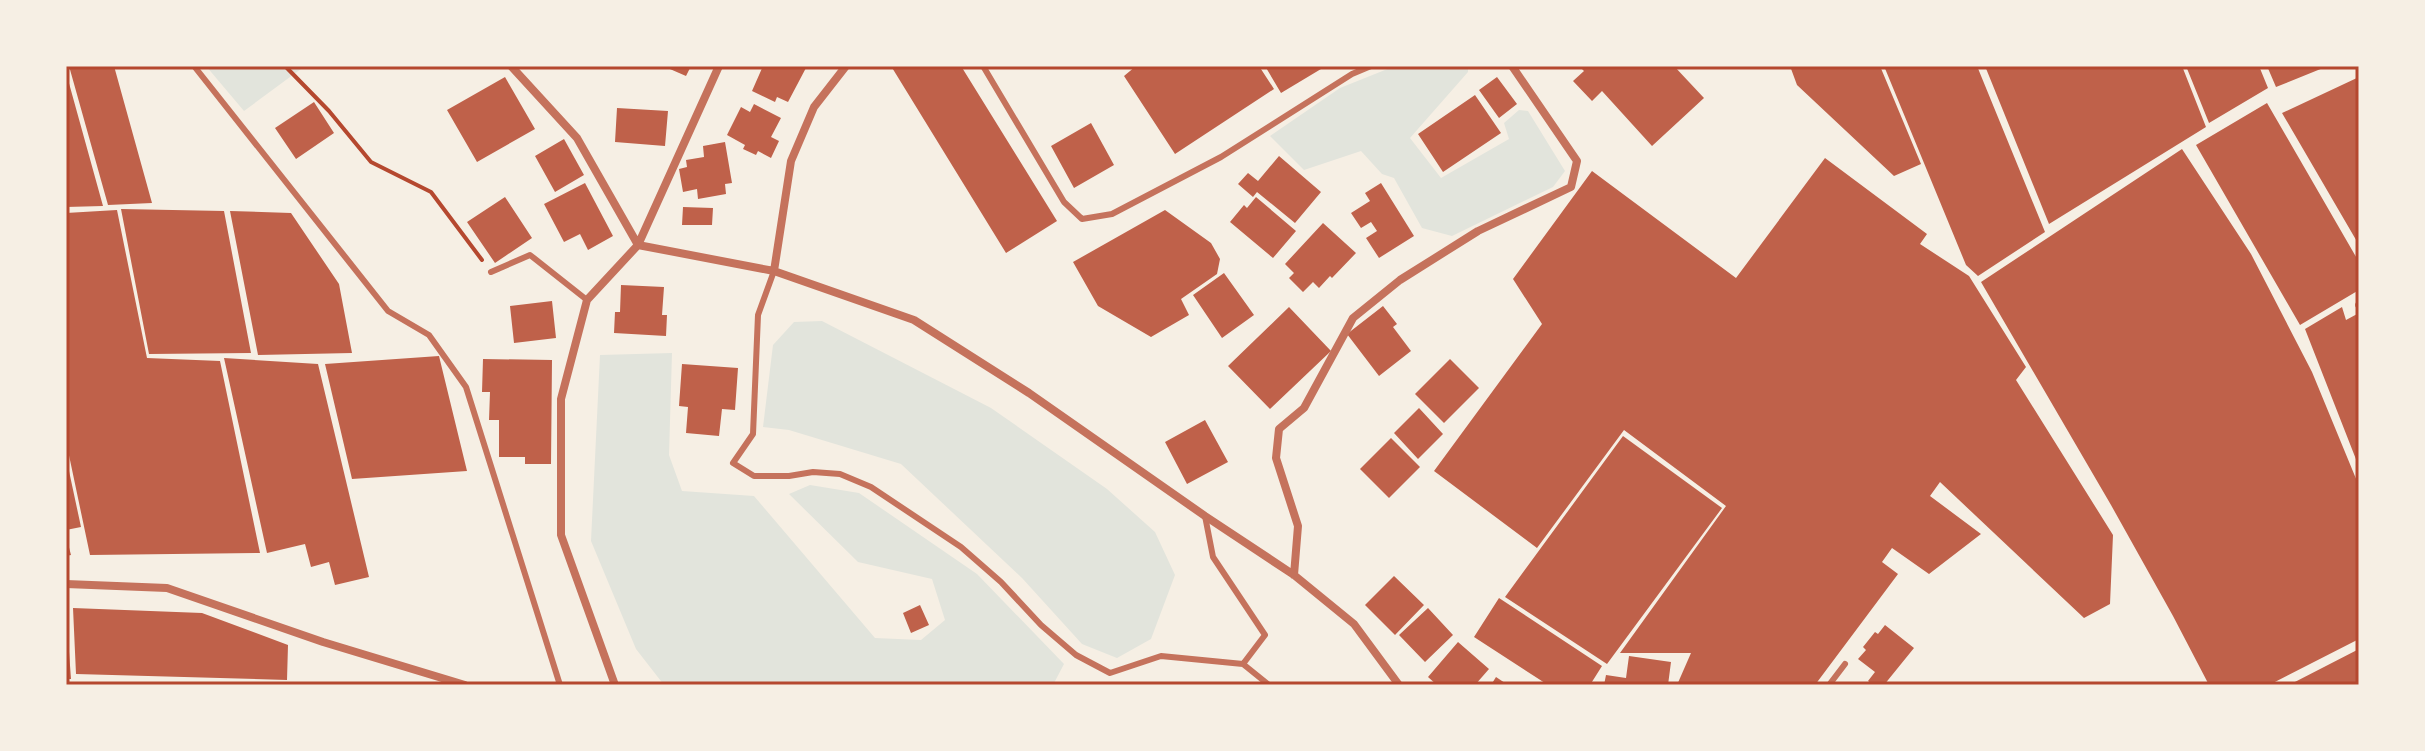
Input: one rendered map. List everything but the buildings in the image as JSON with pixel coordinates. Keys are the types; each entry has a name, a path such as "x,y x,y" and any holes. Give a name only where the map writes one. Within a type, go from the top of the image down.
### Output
{"street":[{"path":"511,66 577,138 638,245 774,271 914,320 1029,393 1294,575 1354,624 1399,685"},
{"path":"615,685 561,535 561,399 587,300 638,245 719,66"},
{"path":"774,271 791,161 814,107 846,66"},
{"path":"1294,575 1298,526 1276,458 1279,429 1304,408 1353,318 1400,280 1478,231 1571,187 1577,161 1512,66"},
{"path":"66,584 167,588 323,642 458,684"}],"lane":[{"path":"194,66 388,311 429,335 466,387 560,685"},
{"path":"983,66 1064,202 1082,219 1112,214 1221,157 1352,74 1371,66"},
{"path":"491,272 530,255 587,300"},
{"path":"774,271 758,315 753,434 733,463 754,476 813,472 840,474 871,487 961,547 1076,655 1110,673 1161,656 1243,664 1269,685"},
{"path":"1205,516 1213,557 1265,635 1243,664"},
{"path":"1829,685 1845,664"}],"path":[{"path":"285,66 329,111 371,162 431,192 491,272"}],"shaded area":[{"path":"206,66 305,66 244,111"},
{"path":"1395,66 1468,66 1468,72 1410,138 1441,178 1509,139 1504,123 1519,110 1528,111 1565,171 1553,187 1452,236 1422,228 1394,178 1382,174 1361,151 1304,170 1270,136 1340,88"},
{"path":"822,321 991,408 1107,489 1155,532 1175,575 1151,639 1117,658 1082,644 1022,578 901,464 789,430 763,427 773,345 794,322"},
{"path":"672,353 669,455 682,491 754,496 875,638 921,640 945,620 932,579 858,562 789,494 810,485 859,493 977,574 1064,664 1053,685 664,685 636,649 591,541 600,355"}]}
